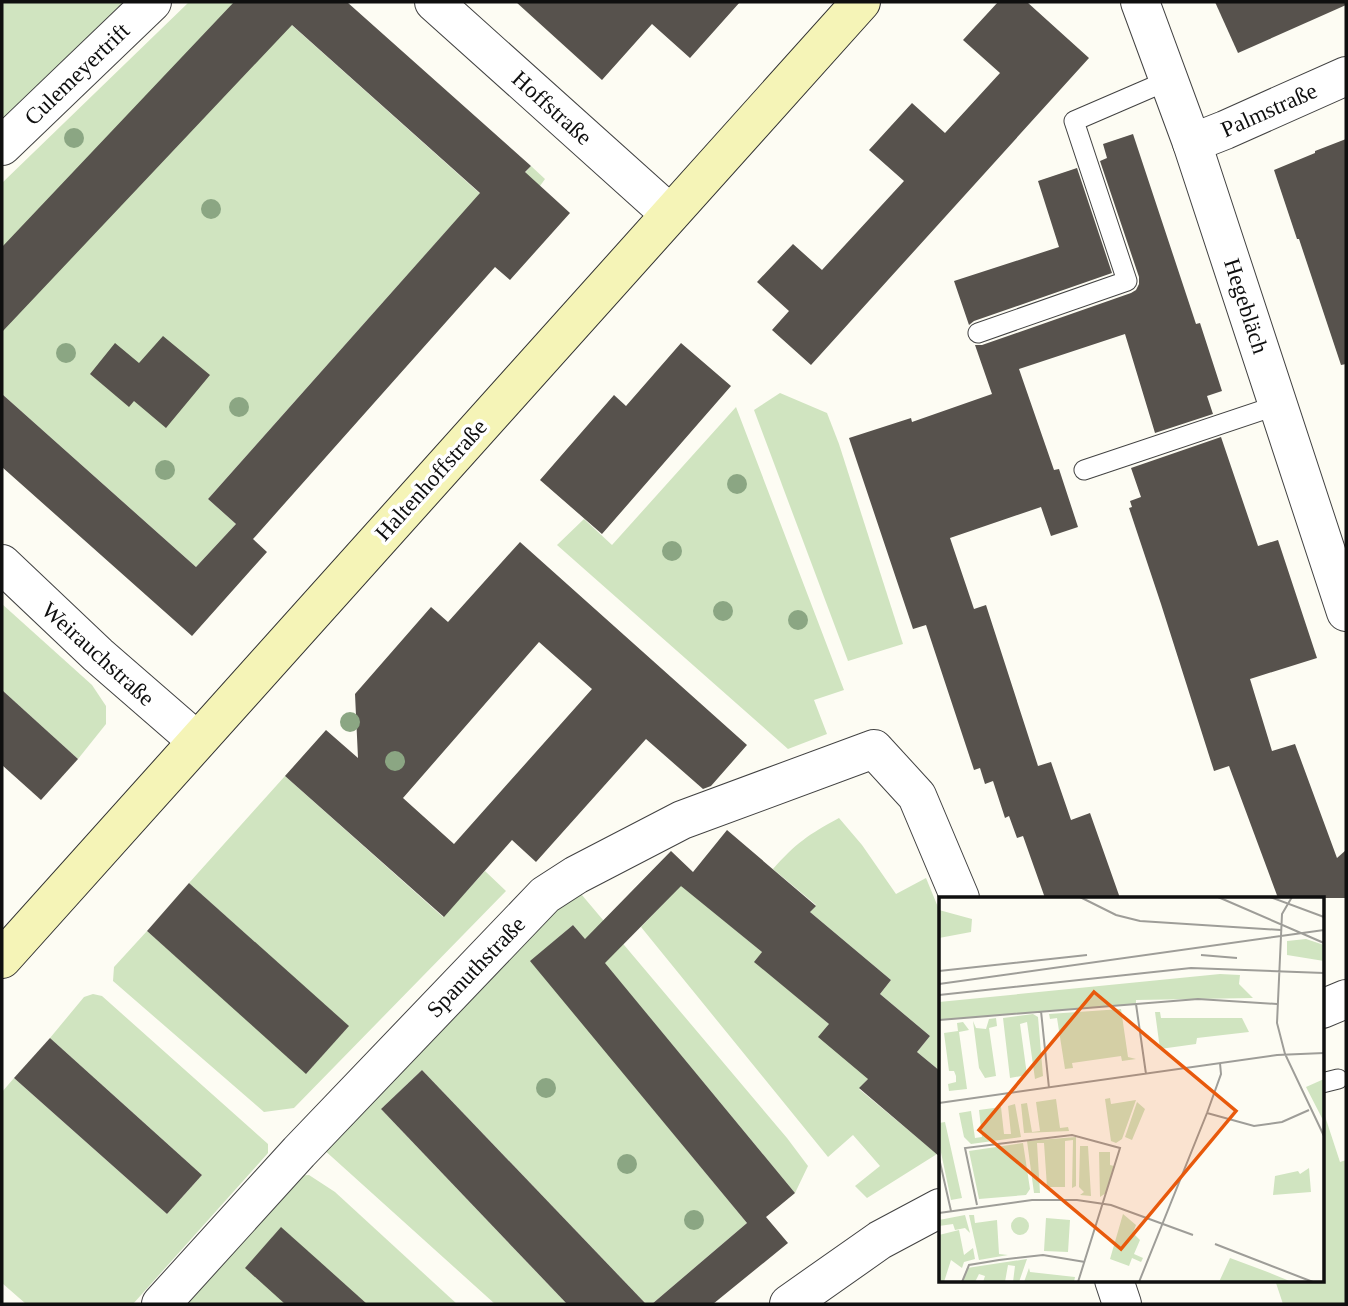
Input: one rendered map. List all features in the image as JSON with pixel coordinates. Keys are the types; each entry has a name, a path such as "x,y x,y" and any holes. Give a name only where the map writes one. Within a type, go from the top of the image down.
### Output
{"street":[{"name":"Culemeyertrift","path":"2,146 152,2"},
{"name":"Hoffstraße","path":"434,2 670,215"},
{"name":"Haltenhoffstraße","path":"2,959 861,2"},
{"name":"Hegebläch","path":"1140,2 1192,143 1346,612"},
{"name":"Palmstraße","path":"1192,143 1346,76"},
{"name":"Weirauchstraße","path":"2,564 98,654 197,741"},
{"name":"Spanuthstraße","path":"161,1304 299,1152 545,895 576,875 682,820 874,749 917,796 960,897"},
{"path":"1324,1009 1346,999"},
{"path":"789,1304 880,1240 939,1209"},
{"path":"1115,1282 1122,1304"}],"lane":[{"path":"978,333 1128,281 1074,121 1169,79"},
{"path":"1084,470 1278,405"}],"green space":[{"path":"2,2 152,2 2,146"},
{"path":"189,2 266,2 495,207 450,227 208,499 236,524 196,567 2,394 2,183"},
{"path":"531,166 545,179 540,186 496,206"},
{"path":"780,393 827,413 903,644 848,661 754,410"},
{"path":"736,407 844,690 814,700 827,734 788,749 557,545 584,519 612,545"},
{"path":"2,604 92,685 106,706 106,724 78,759 2,690"},
{"path":"285,776 443,917 485,871 506,891 294,1108 264,1112 113,981 114,967 147,931 307,1073 348,1026 189,883"},
{"path":"839,818 862,845 896,894 926,878 939,910 939,1070 917,1052 930,1036 880,994 891,980 810,912 816,905 773,869 788,853 819,829"},
{"path":"681,885 762,952 755,962 829,1024 868,1079 859,1089 937,1154 867,1198 855,1186 880,1166 853,1135 828,1157 641,927"},
{"path":"576,888 808,1166 795,1193 573,925 531,961 747,1223 652,1304 646,1304 422,1070 381,1109 567,1304 495,1304 322,1148"},
{"path":"93,994 102,996 268,1144 268,1153 133,1304 26,1304 2,1283 2,1092 14,1078 167,1214 202,1175 50,1038 84,997"},
{"path":"1324,1113 1340,1162 1346,1160 1346,1304 1283,1304 1276,1282 1324,1282"},
{"path":"309,1175 335,1192 457,1304 176,1304 293,1176"}],"building":[{"path":"234,2 347,2 531,166 525,172 570,213 510,280 495,267 253,539 267,552 192,636 2,467 2,394 196,567 236,524 208,499 480,193 292,25 2,332 2,247"},
{"path":"516,2 740,2 690,58 652,24 602,80"},
{"path":"998,2 1027,2 1089,58 811,365 772,330 789,311 757,282 793,244 822,270 904,181 869,150 912,103 945,133 1000,73 963,40"},
{"path":"1215,2 1346,2 1346,5 1238,53"},
{"path":"1133,134 1196,324 1200,323 1222,391 1207,396 1213,414 1155,433 1125,334 1019,369 1054,470 1059,469 1078,527 1051,536 1041,507 950,538 974,609 986,605 1038,766 1051,762 1071,820 1090,813 1120,897 1045,897 1023,836 1017,838 1009,816 1005,818 993,781 985,784 980,768 974,770 926,625 913,629 849,438 911,418 912,422 992,394 975,345 982,345 1136,290 1139,277 1100,161 1107,158 1103,144"},
{"path":"1346,139 1346,364 1341,365 1274,170"},
{"path":"1077,168 1112,273 969,325 954,281 1059,247 1038,181"},
{"path":"163,336 210,375 166,428 134,401 129,407 90,374 115,343 139,363"},
{"path":"681,343 731,386 602,534 540,480 614,395 626,406"},
{"path":"1221,437 1258,546 1278,540 1317,658 1250,679 1272,751 1295,744 1337,858 1346,850 1346,898 1278,897 1229,766 1214,771 1129,508 1132,507 1130,501 1141,497 1131,468"},
{"path":"520,542 747,745 711,786 703,789 646,739 536,862 512,840 444,917 285,776 326,730 358,758 355,694 431,607 448,622","holes":["539,642 592,689 454,844 403,798"]},
{"path":"2,690 78,759 41,800 2,765"},
{"path":"727,830 816,906 810,912 891,980 880,994 930,1036 917,1052 939,1070 939,1156 859,1088 868,1079 818,1037 829,1024 754,962 762,952 681,886 605,963 795,1193 766,1217 788,1243 713,1304 652,1304 747,1223 530,961 573,925 585,939 671,851 693,872"},
{"path":"189,883 349,1026 306,1074 147,931"},
{"path":"50,1038 202,1175 167,1214 14,1078"},
{"path":"422,1070 646,1304 567,1304 381,1109"},
{"path":"281,1227 367,1304 285,1304 245,1268"}]}
